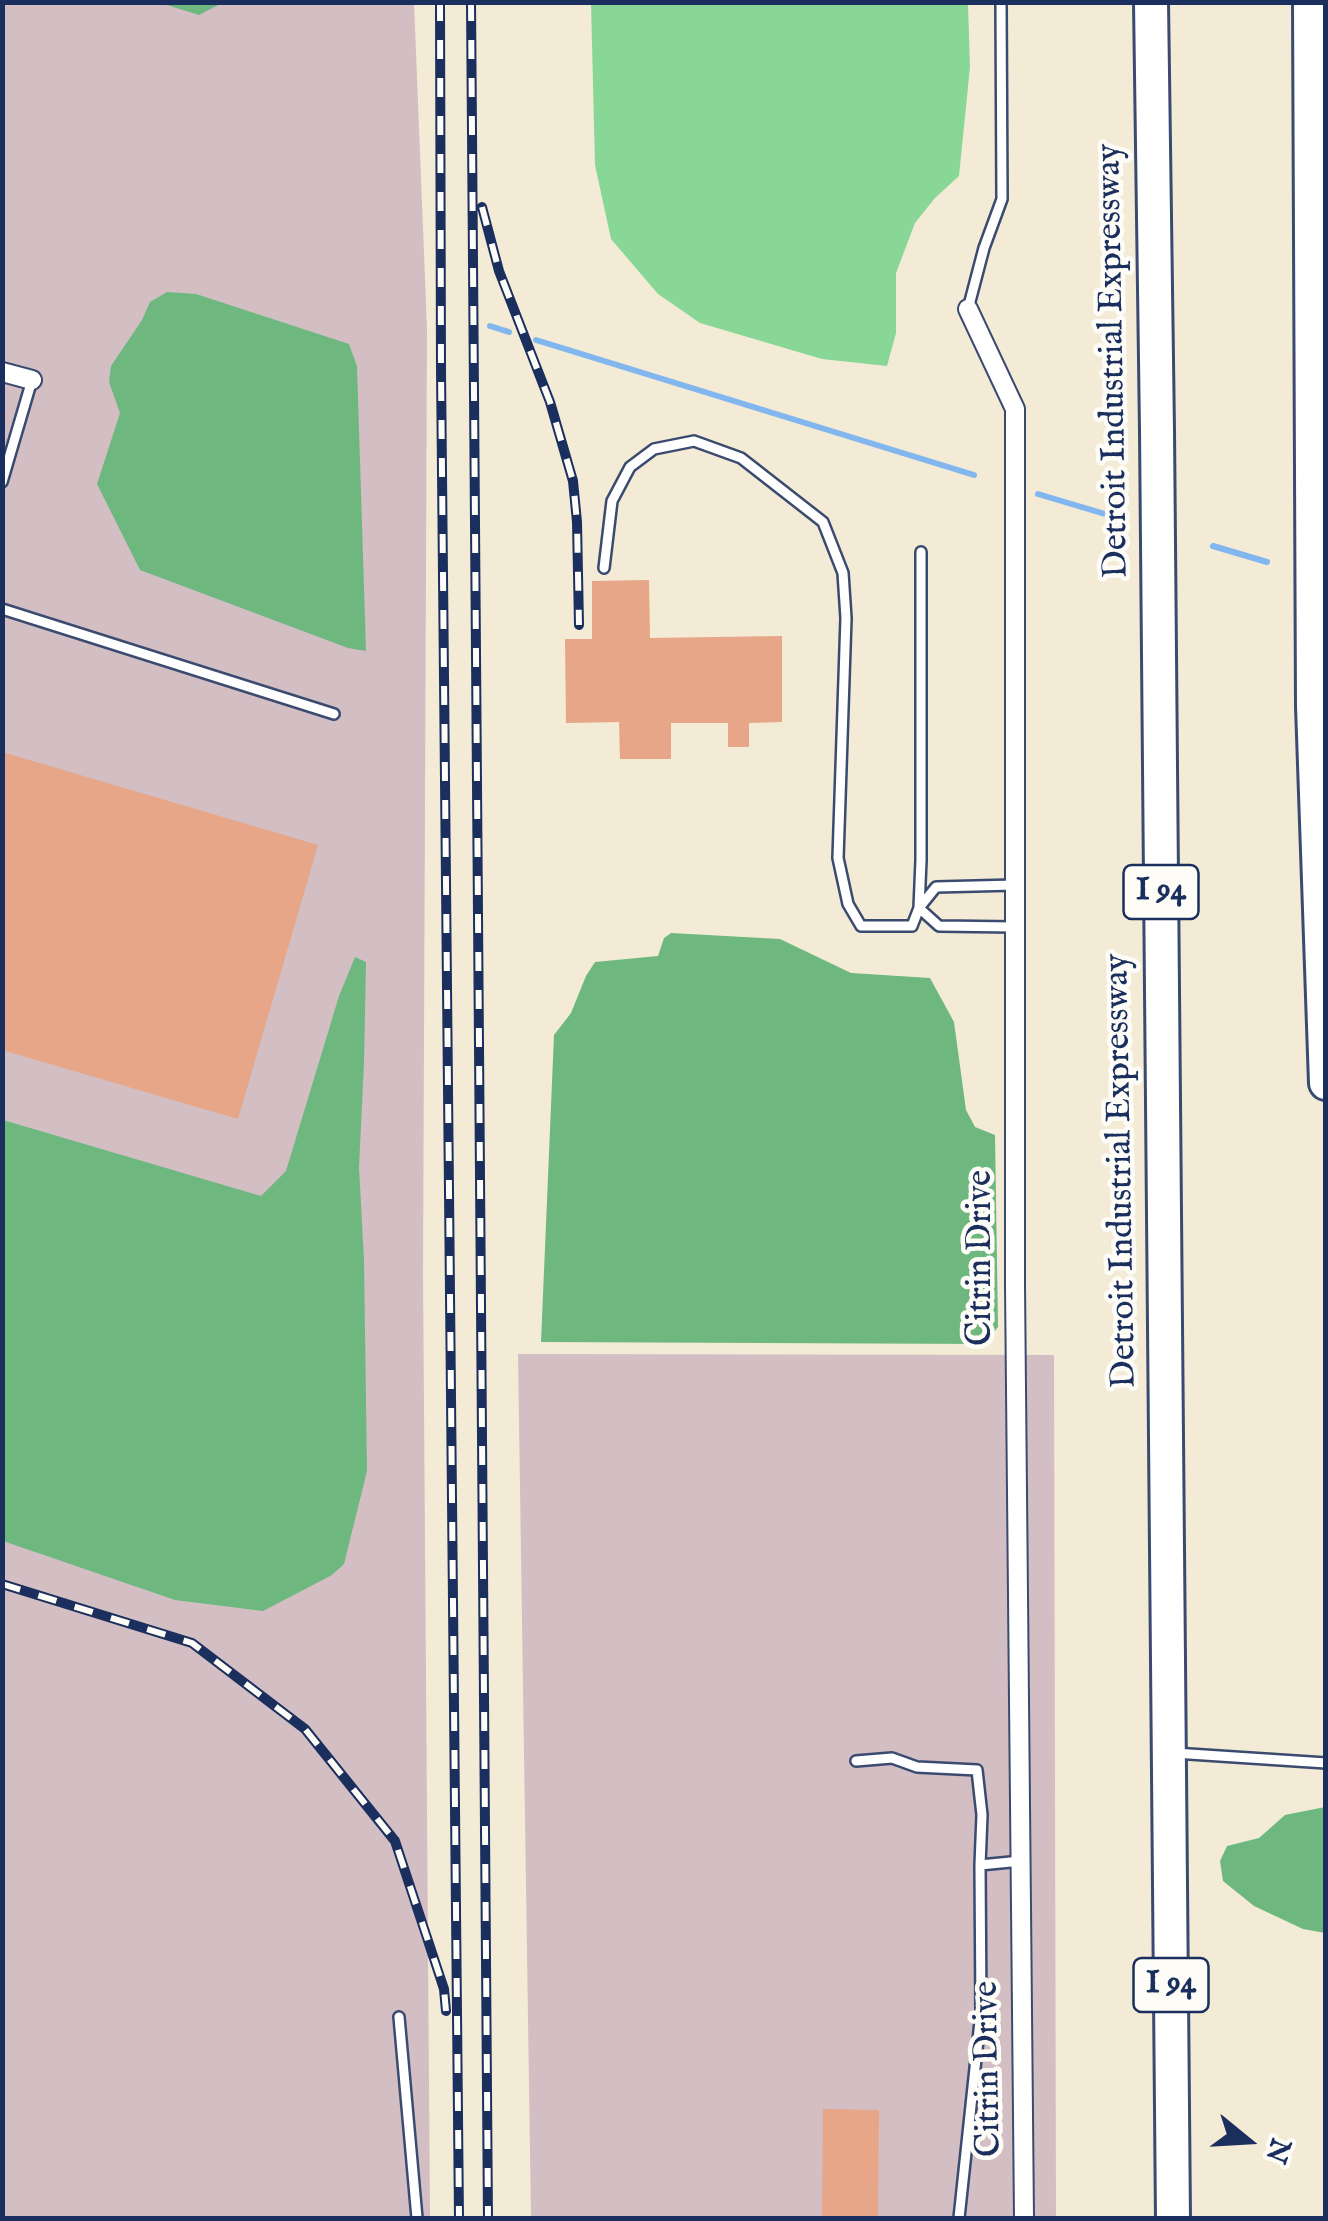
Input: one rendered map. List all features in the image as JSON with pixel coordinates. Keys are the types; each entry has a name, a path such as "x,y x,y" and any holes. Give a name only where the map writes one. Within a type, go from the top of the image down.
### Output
{"highway":[{"name":"Detroit Industrial Expressway","path":"1150,2 1173,2218"},
{"path":"1310,2 1312,706 1326,1083"}],"street":[{"name":"Citrin Drive","path":"968,309 1015,409 1015,1325 1024,2218"},
{"path":"2,372 32,380"}],"lane":[{"path":"968,309 1002,199 1001,2"},
{"path":"2,482 32,380"},
{"path":"604,568 612,501 630,467 654,448 694,441 741,458 823,522 843,573 846,618 838,858 848,904 861,926 912,926 919,908 936,887 1015,884"},
{"path":"921,552 919,908 939,926 1015,927"},
{"path":"2,608 334,714"},
{"path":"1169,1752 1326,1763"},
{"path":"856,1761 892,1758 918,1767 977,1770 982,1815 980,2012 959,2218"},
{"path":"980,1864 1021,1862"},
{"path":"400,2017 417,2218"}],"shaded area":[{"path":"3,3 414,3 427,329 423,1273 430,2218 3,2218"},
{"path":"518,1354 1054,1355 1056,2218 531,2218"}],"green space":[{"path":"160,3 222,3 199,15"},
{"path":"591,3 968,3 970,67 959,176 915,223 896,273 896,333 887,366 822,359 700,323 658,294 611,239 595,165"},
{"path":"167,292 196,294 349,344 357,366 366,651 348,648 140,570 97,484 120,413 109,382 111,366 150,302"},
{"path":"671,933 780,939 851,973 930,978 954,1022 966,1110 975,1127 995,1135 998,1327 984,1344 541,1342 554,1035 571,1013 595,962 658,956 664,938"},
{"path":"355,957 366,962 359,1167 367,1471 344,1564 332,1575 263,1611 175,1600 3,1541 3,1120 261,1196 286,1171 339,996"},
{"path":"1325,1807 1325,1933 1303,1929 1254,1906 1223,1881 1220,1861 1227,1846 1259,1838 1285,1815"}],"building":[{"path":"649,580 650,638 782,636 782,722 749,723 749,747 728,747 728,723 671,723 671,759 620,759 619,722 566,723 565,639 592,639 592,581"},
{"path":"2,752 318,845 238,1119 2,1050"},
{"path":"823,2109 879,2110 878,2218 822,2218"}],"waterway":[{"path":"490,326 509,332"},
{"path":"536,340 974,475"},
{"path":"1038,494 1105,514"},
{"path":"1213,546 1267,562"}],"railway":[{"path":"440,2 459,2218"},
{"path":"471,2 488,2218"},
{"path":"482,207 499,271 550,402 573,481 579,625"},
{"path":"2,1584 192,1643 305,1729 395,1841 444,1989 446,2011"}]}
